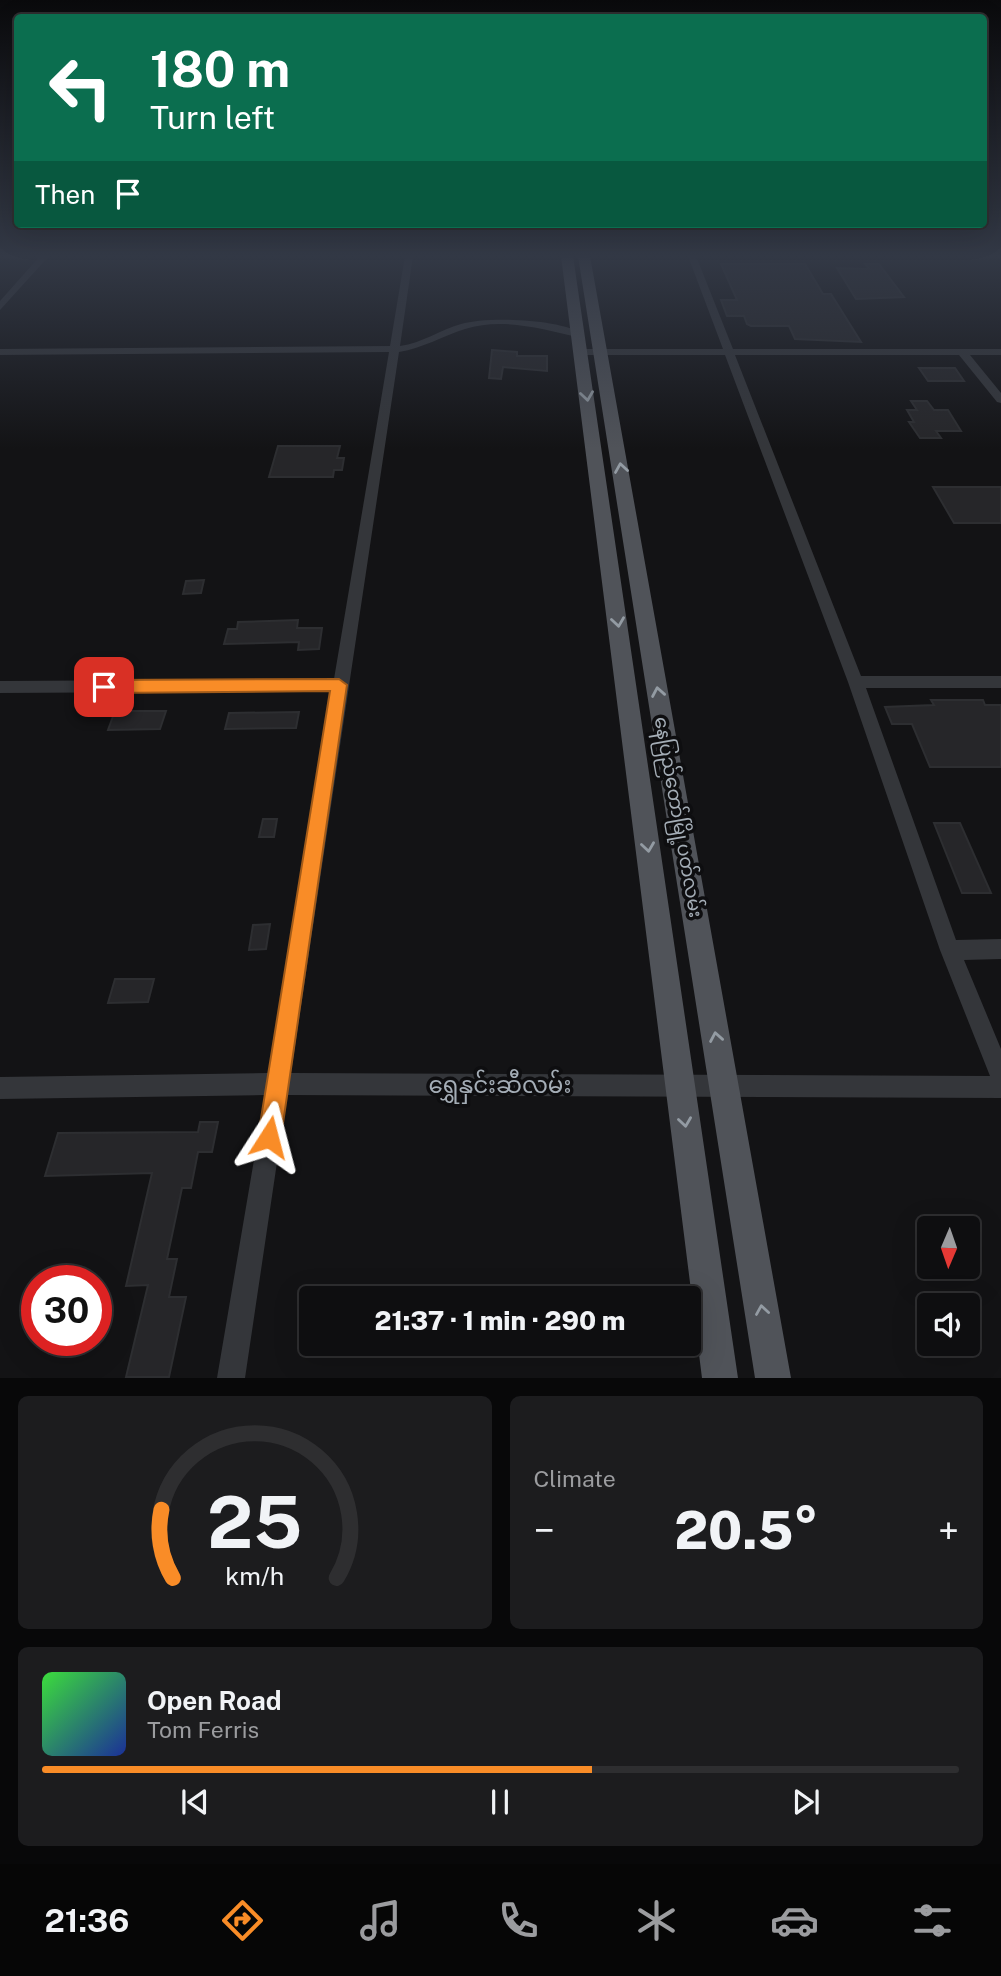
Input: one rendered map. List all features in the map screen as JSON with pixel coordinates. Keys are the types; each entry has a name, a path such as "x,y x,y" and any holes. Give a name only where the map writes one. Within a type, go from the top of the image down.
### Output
{"main road":[{"name":"နေပြည်တော်မြို့ပတ်လမ်း","path":"581,320 725,1087 773,1377"},
{"name":"နေပြည်တော်မြို့ပတ်လမ်း","path":"586,320 680,1086 720,1377"}],"street":[{"path":"231,1377 339,685 400,320"},
{"path":"716,320 856,682 950,950 1001,1076"},
{"path":"0,352 396,349 423,345 462,327 487,321 517,322 587,346 728,353 1001,352"},
{"path":"963,353 1001,400"},
{"path":"856,682 1001,682"},
{"path":"0,687 339,685"},
{"path":"950,950 1001,949"},
{"name":"ရွှေနှင်းဆီလမ်း","path":"0,1088 278,1084 1001,1087"}],"building":[{"path":"746,320 847,320 861,342 795,339 789,326 747,324"},
{"path":"492,350 517,352 517,356 547,356 547,371 503,367 501,379 489,378"},
{"path":"919,368 955,368 964,381 928,381"},
{"path":"911,401 927,401 934,410 948,410 961,431 936,431 941,438 920,438 909,422 914,422 907,410 917,410"},
{"path":"278,446 340,446 337,458 344,458 342,470 334,470 333,477 269,477"},
{"path":"933,487 1001,487 1001,523 954,523"},
{"path":"204,580 201,593 183,594 186,581"},
{"path":"298,620 297,628 322,628 319,649 298,650 299,642 224,644 228,629 237,629 238,622"},
{"path":"931,700 983,700 985,705 1001,705 1001,767 930,767 912,724 892,724 885,707 934,705"},
{"path":"115,711 166,711 160,729 108,730"},
{"path":"299,712 296,728 225,729 229,713"},
{"path":"263,819 277,819 274,837 259,837"},
{"path":"934,823 960,823 991,893 962,893"},
{"path":"270,924 266,949 249,950 253,925"},
{"path":"115,979 154,979 148,1002 108,1003"},
{"path":"200,1122 218,1122 212,1152 198,1152 191,1188 182,1188 167,1259 177,1259 169,1297 186,1297 169,1377 126,1377 148,1285 126,1286 152,1173 45,1176 58,1133 198,1132"}],"route":[{"path":"104,687 339,685 269,1137"}]}
